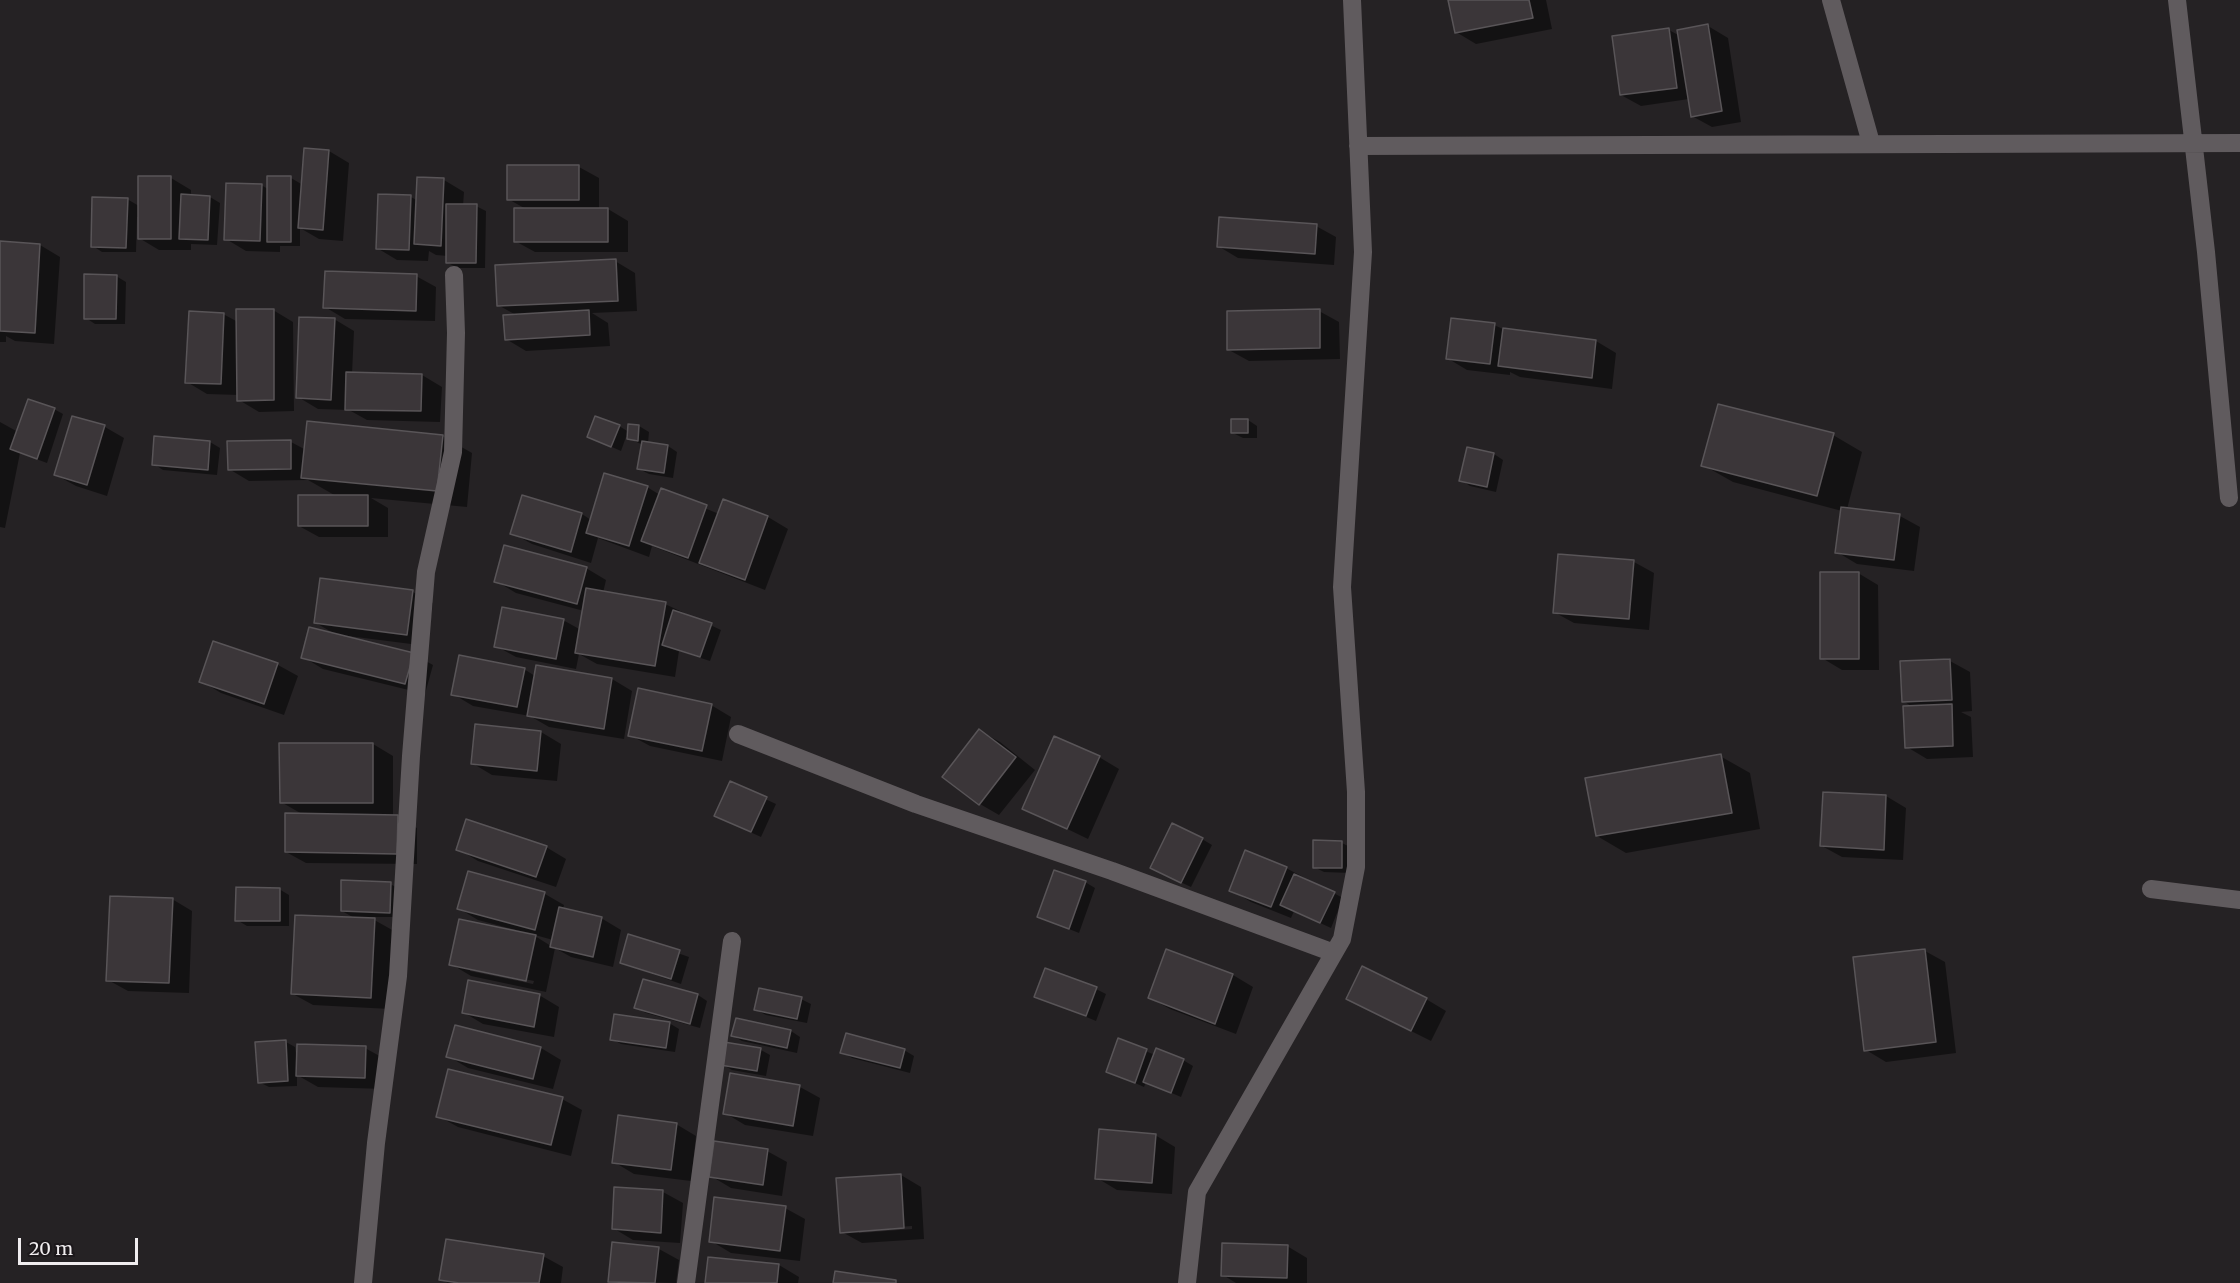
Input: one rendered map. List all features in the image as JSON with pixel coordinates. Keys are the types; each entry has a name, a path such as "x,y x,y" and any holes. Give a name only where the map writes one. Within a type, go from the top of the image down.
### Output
{"street":[{"path":"1187,1283 1197,1192 1342,939 1356,867 1356,792 1342,587 1363,252 1352,0"},
{"path":"1831,0 1871,143"},
{"path":"2176,0 2193,142 2229,498"},
{"path":"1358,146 2240,143"},
{"path":"363,1283 376,1143 398,976 411,756 426,572 453,452 456,333 454,275"},
{"path":"738,734 916,804 1112,871 1334,953"},
{"path":"2151,889 2240,900"},
{"path":"686,1283 732,941"}],"building":[{"path":"1448,0 1529,0 1533,18 1455,33"},
{"path":"1708,24 1722,111 1691,117 1677,30"},
{"path":"1669,28 1677,88 1620,95 1612,36"},
{"path":"304,148 329,150 323,230 298,228"},
{"path":"507,165 579,165 579,200 507,200"},
{"path":"138,176 171,176 171,239 138,239"},
{"path":"267,176 291,176 291,242 267,242"},
{"path":"417,177 444,178 441,246 414,244"},
{"path":"226,183 262,184 260,241 224,240"},
{"path":"181,194 210,196 208,240 179,239"},
{"path":"378,194 411,195 409,250 376,249"},
{"path":"92,197 128,198 126,248 91,247"},
{"path":"446,204 477,204 476,263 446,263"},
{"path":"514,208 608,208 608,242 514,242"},
{"path":"1219,217 1317,224 1315,254 1217,247"},
{"path":"0,241 40,244 35,333 0,331"},
{"path":"616,259 618,301 497,306 495,265"},
{"path":"325,271 417,274 416,311 323,308"},
{"path":"84,274 117,275 116,319 84,319"},
{"path":"236,309 274,309 274,400 237,401"},
{"path":"1320,309 1320,348 1227,350 1227,311"},
{"path":"589,310 590,335 505,340 503,315"},
{"path":"189,311 224,313 221,384 185,383"},
{"path":"299,317 335,318 331,400 296,398"},
{"path":"1451,318 1495,323 1490,364 1446,359"},
{"path":"1503,328 1596,340 1592,378 1498,366"},
{"path":"346,372 422,374 421,411 345,410"},
{"path":"28,399 55,408 37,459 10,449"},
{"path":"1718,404 1834,433 1817,496 1701,466"},
{"path":"72,416 105,425 87,485 54,475"},
{"path":"595,416 620,425 611,447 587,437"},
{"path":"1231,419 1248,419 1248,433 1231,433"},
{"path":"307,421 443,435 437,491 301,478"},
{"path":"628,424 639,425 638,441 627,439"},
{"path":"154,436 210,441 208,470 152,465"},
{"path":"291,440 291,469 228,470 227,441"},
{"path":"642,441 668,445 664,473 637,469"},
{"path":"1467,447 1494,453 1487,487 1459,481"},
{"path":"604,473 648,486 629,546 586,533"},
{"path":"661,488 707,505 688,558 641,541"},
{"path":"298,495 368,495 368,526 298,526"},
{"path":"522,495 582,513 571,552 510,534"},
{"path":"723,499 768,516 745,580 699,563"},
{"path":"1841,507 1900,514 1894,560 1835,553"},
{"path":"504,545 587,567 577,604 494,582"},
{"path":"1558,554 1634,560 1629,619 1553,613"},
{"path":"1820,572 1859,572 1859,659 1820,659"},
{"path":"320,578 413,590 407,635 314,623"},
{"path":"586,588 666,602 655,666 575,653"},
{"path":"502,607 564,619 556,659 494,647"},
{"path":"673,610 712,623 700,657 662,645"},
{"path":"309,627 414,653 405,684 301,658"},
{"path":"213,641 278,663 264,704 199,682"},
{"path":"459,655 525,668 517,707 451,695"},
{"path":"1950,659 1952,700 1902,702 1900,661"},
{"path":"536,665 612,678 604,729 527,716"},
{"path":"638,688 712,704 702,751 628,736"},
{"path":"1952,704 1953,746 1905,748 1903,706"},
{"path":"475,724 541,731 537,771 471,764"},
{"path":"979,729 1016,757 979,805 942,777"},
{"path":"1054,736 1100,756 1067,829 1022,809"},
{"path":"279,743 373,743 373,803 280,803"},
{"path":"1721,754 1732,813 1596,836 1585,778"},
{"path":"730,781 767,797 751,832 714,816"},
{"path":"1823,792 1886,795 1884,850 1820,846"},
{"path":"285,813 398,815 397,854 285,852"},
{"path":"466,819 547,846 536,877 456,850"},
{"path":"1172,823 1203,838 1181,883 1150,868"},
{"path":"1313,840 1342,841 1342,868 1313,868"},
{"path":"1245,850 1287,867 1271,907 1229,891"},
{"path":"1054,870 1086,881 1069,929 1037,917"},
{"path":"468,871 545,892 535,930 457,909"},
{"path":"1294,874 1335,892 1320,923 1280,905"},
{"path":"341,880 391,882 390,913 341,911"},
{"path":"236,887 280,888 280,921 235,921"},
{"path":"110,896 173,898 169,983 106,981"},
{"path":"559,907 602,917 593,957 550,947"},
{"path":"295,915 375,918 371,998 291,994"},
{"path":"459,919 536,935 526,981 449,965"},
{"path":"628,934 680,950 671,979 620,963"},
{"path":"1166,949 1233,974 1215,1024 1148,998"},
{"path":"1925,949 1936,1042 1864,1051 1853,957"},
{"path":"1362,966 1427,998 1411,1031 1346,999"},
{"path":"1045,968 1097,987 1086,1016 1034,997"},
{"path":"643,979 698,994 690,1024 634,1008"},
{"path":"468,980 540,994 534,1027 462,1013"},
{"path":"759,988 802,997 797,1019 754,1010"},
{"path":"614,1014 670,1022 666,1048 610,1040"},
{"path":"736,1018 791,1030 787,1048 731,1036"},
{"path":"455,1025 541,1047 533,1079 446,1057"},
{"path":"846,1033 905,1049 900,1068 840,1053"},
{"path":"1118,1038 1147,1049 1135,1083 1106,1072"},
{"path":"286,1040 288,1081 258,1083 255,1042"},
{"path":"724,1042 761,1048 757,1071 720,1065"},
{"path":"297,1044 366,1046 365,1078 296,1076"},
{"path":"1156,1048 1184,1059 1171,1093 1143,1082"},
{"path":"448,1069 563,1097 551,1145 436,1117"},
{"path":"730,1073 800,1085 793,1126 723,1114"},
{"path":"618,1115 677,1123 671,1170 612,1163"},
{"path":"1099,1129 1156,1134 1152,1183 1095,1179"},
{"path":"714,1141 768,1149 763,1185 709,1177"},
{"path":"901,1174 904,1228 840,1233 836,1178"},
{"path":"614,1187 663,1190 661,1233 612,1229"},
{"path":"714,1197 786,1206 780,1251 709,1242"},
{"path":"446,1239 544,1254 539,1283 459,1283 439,1280"},
{"path":"612,1242 659,1247 655,1283 608,1282"},
{"path":"1222,1243 1288,1245 1287,1278 1221,1276"},
{"path":"708,1257 779,1264 777,1283 705,1283"},
{"path":"835,1271 896,1280 896,1283 833,1283"}]}
